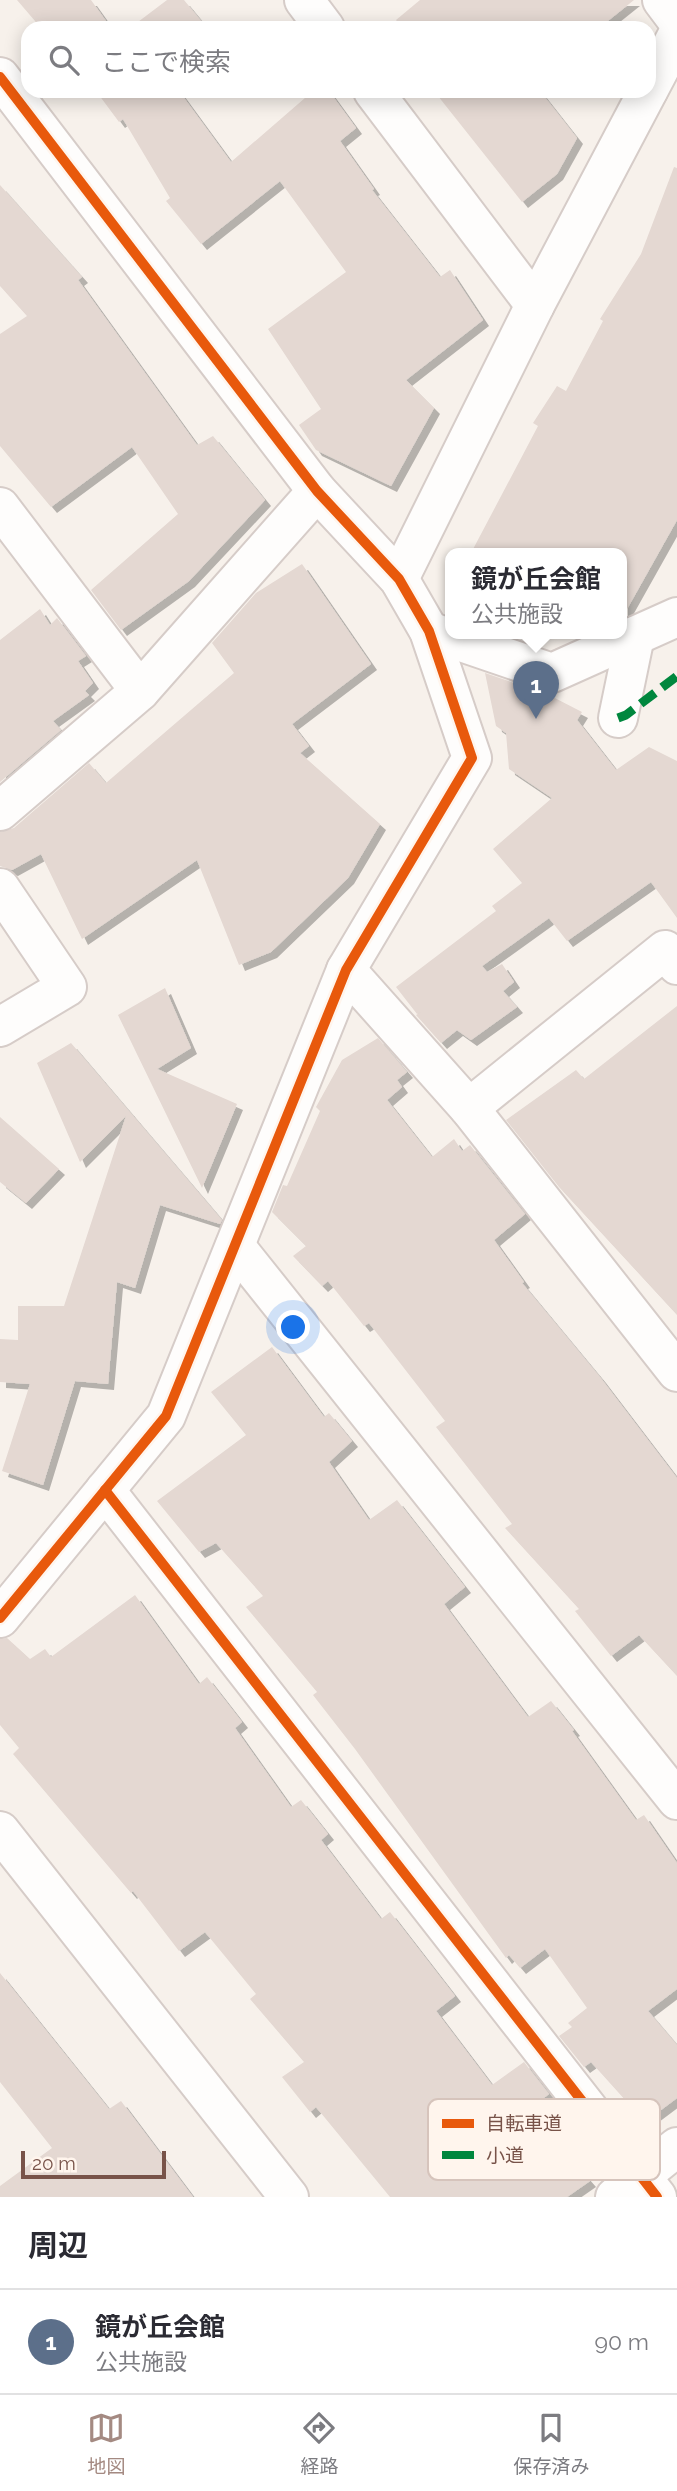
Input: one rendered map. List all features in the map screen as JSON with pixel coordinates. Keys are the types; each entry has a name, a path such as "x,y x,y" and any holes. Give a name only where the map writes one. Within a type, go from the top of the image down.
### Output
{"street":[{"path":"304,0 320,21"},
{"path":"662,0 677,20"},
{"path":"656,76 677,36"},
{"path":"0,78 317,491 399,579 429,631 472,758 346,970 166,1416 0,1618"},
{"path":"378,98 535,304"},
{"path":"399,579 535,304 645,98"},
{"path":"0,811 140,691 317,491"},
{"path":"0,507 140,691"},
{"path":"452,639 552,673 677,617"},
{"path":"429,631 445,636"},
{"path":"618,718 635,636"},
{"path":"0,887 67,987 0,1027"},
{"path":"469,1108 665,950 677,965"},
{"path":"346,970 469,1108 677,1372"},
{"path":"235,1245 677,1800"},
{"path":"105,1490 568,2099"},
{"path":"0,1831 289,2197"},
{"path":"660,2165 677,2147"}],"building":[{"path":"17,0 91,0 106,21 35,21"},
{"path":"167,0 184,0 201,21 139,21"},
{"path":"420,0 634,0 608,21 396,20"},
{"path":"101,98 184,98 231,162 305,98 334,98 356,128 340,141 374,189 372,190 440,277 450,270 483,320 406,380 434,408 391,486 316,450 299,425 321,409 268,329 346,272 280,181 201,244 166,201 170,198 123,119 119,122"},
{"path":"440,98 546,98 577,138 557,174 522,202"},
{"path":"674,167 677,168 677,520 627,609 627,548 474,548 538,426 533,423 557,386 566,391 603,321 600,319 641,254"},
{"path":"0,185 82,277 78,280 197,445 213,436 265,500 189,581 121,630 91,590 178,514 132,447 51,507 0,446 0,334 27,316 0,286"},
{"path":"302,564 371,664 292,724 309,746 300,753 380,824 348,878 271,952 239,965 197,860 82,939 41,854 12,870 0,866 0,832 14,828 89,763 106,783 234,673 212,643 256,593"},
{"path":"40,609 50,625 57,618 86,656 78,661 93,683 85,691 89,695 53,721 61,730 0,782 0,640"},
{"path":"485,673 547,694 582,712 577,720 616,770 649,747 677,761 677,918 651,882 567,941 549,918 482,966 487,972 502,964 514,982 503,991 517,1007 471,1040 457,1030 441,1043 416,1015 421,1012 417,1014 396,987 496,911 492,906 522,883 493,849 552,798 509,769 506,733 496,726"},
{"path":"165,988 191,1048 157,1069 237,1104 202,1188 118,1015"},
{"path":"677,1006 677,1315 559,1187 506,1120 576,1070 584,1079"},
{"path":"378,1038 407,1072 397,1080 402,1087 387,1100 432,1157 454,1139 462,1151 470,1145 525,1214 494,1240 524,1282 522,1283 600,1377 677,1478 677,1676 639,1635 611,1656 575,1611 579,1609 505,1528 512,1524 436,1427 445,1421 369,1323 364,1326 328,1281 322,1286 293,1256 306,1246 272,1212 283,1185 287,1186 320,1111 316,1107 342,1060"},
{"path":"71,1043 222,1220 220,1224 160,1205 135,1288 117,1282 108,1384 75,1381 43,1485 2,1471 30,1384 0,1382 0,1339 18,1340 18,1306 64,1306 126,1116 80,1162 37,1063"},
{"path":"0,1117 59,1169 26,1203 0,1182"},
{"path":"272,1347 324,1417 329,1413 352,1441 329,1462 369,1520 397,1500 465,1587 444,1604 528,1717 551,1701 636,1820 644,1815 677,1863 677,1989 648,2011 677,2045 677,2098 660,2111 660,2099 624,2099 591,2062 584,2067 559,2036 572,2027 568,2023 587,2008 545,1949 520,1968 509,1955 506,1958 313,1695 317,1692 246,1607 263,1596 216,1543 199,1552 157,1501 246,1435 211,1392"},
{"path":"135,1595 199,1684 207,1677 242,1722 235,1728 291,1807 301,1800 328,1834 321,1840 381,1919 390,1912 455,1996 436,2011 492,2085 524,2062 549,2094 542,2099 428,2099 428,2180 590,2181 567,2197 390,2197 316,2107 310,2112 282,2077 304,2062 250,1999 256,1994 205,1932 179,1951 133,1891 131,1893 13,1754 19,1748 0,1725 0,1639 7,1638 30,1659 45,1649 51,1657"},
{"path":"0,1973 109,2109 121,2101 193,2197 0,2197 0,2186 52,2148 0,2082"}],"marked path":[{"path":"618,718 626,715 677,676"}],"cycle path":[{"path":"0,77 317,491 399,579 429,631 472,758 346,970 166,1416 0,1618"},
{"path":"105,1490 580,2099"},
{"path":"644,2180 657,2197"}],"place":[{"name":"鏡が丘会館","path":"536,719"}]}
